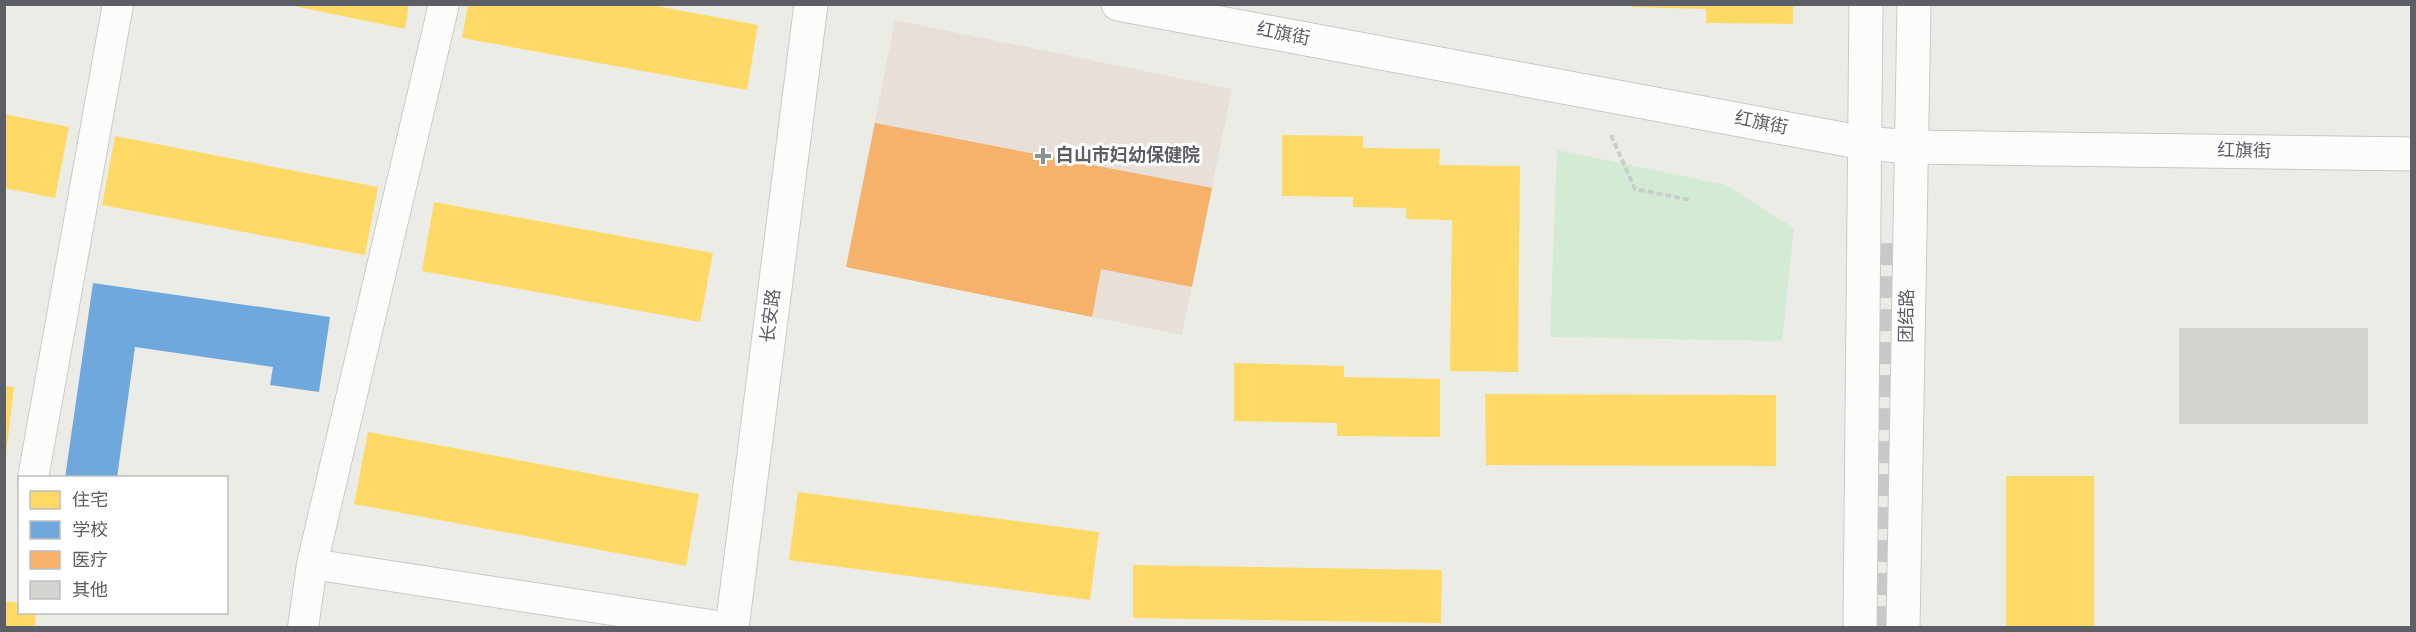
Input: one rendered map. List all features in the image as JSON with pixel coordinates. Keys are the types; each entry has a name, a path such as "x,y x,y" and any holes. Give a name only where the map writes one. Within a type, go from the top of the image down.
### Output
{"street":[{"path":"33,476 118,4"},
{"path":"303,627 312,564 444,4"},
{"name":"长安路","path":"731,627 811,4"},
{"name":"红旗街","path":"1118,4 1864,143 1911,147 2412,154"},
{"path":"1860,627 1866,4"},
{"name":"团结路","path":"1903,627 1914,4"},
{"path":"312,564 731,627"}],"path":[{"path":"1611,135 1635,189 1689,200"}],"shaded area":[{"name":"白山市妇幼保健院","path":"895,20 1232,89 1182,335 846,267"}],"green space":[{"path":"1557,150 1726,185 1794,228 1782,341 1550,337"}],"building: 住宅":[{"path":"284,4 409,4 405,29"},
{"path":"468,4 646,4 758,25 747,90 462,38"},
{"path":"1631,4 1793,4 1793,24 1706,23 1706,9 1631,7"},
{"path":"4,114 69,127 55,198 4,188"},
{"path":"1282,135 1363,136 1363,148 1440,149 1439,165 1520,166 1518,372 1450,371 1452,220 1406,219 1406,208 1353,207 1353,197 1282,196"},
{"path":"115,136 378,187 365,255 102,205"},
{"path":"434,202 713,253 700,322 422,271"},
{"path":"1234,363 1344,366 1344,377 1440,379 1440,437 1337,436 1337,423 1234,421"},
{"path":"4,386 14,387 6,455 4,455"},
{"path":"1485,394 1776,395 1776,466 1486,465"},
{"path":"368,432 699,494 686,566 354,504"},
{"path":"2006,476 2094,476 2094,628 2006,628"},
{"path":"798,492 1099,532 1090,600 789,560"},
{"path":"1133,565 1442,570 1441,623 1133,618"},
{"path":"4,601 18,603 18,614 36,614 35,628 4,628"}],"building: 学校":[{"path":"93,283 330,317 319,392 270,385 273,367 135,347 117,476 65,476"}],"building: 医疗":[{"path":"875,123 1212,188 1192,287 1101,269 1092,317 846,267"}],"building: 其他":[{"path":"2179,328 2368,328 2368,424 2179,424"}],"tunnel":[{"path":"1878,628 1883,233"}],"place":[{"name":"白山市妇幼保健院","path":"1043,156"}]}
